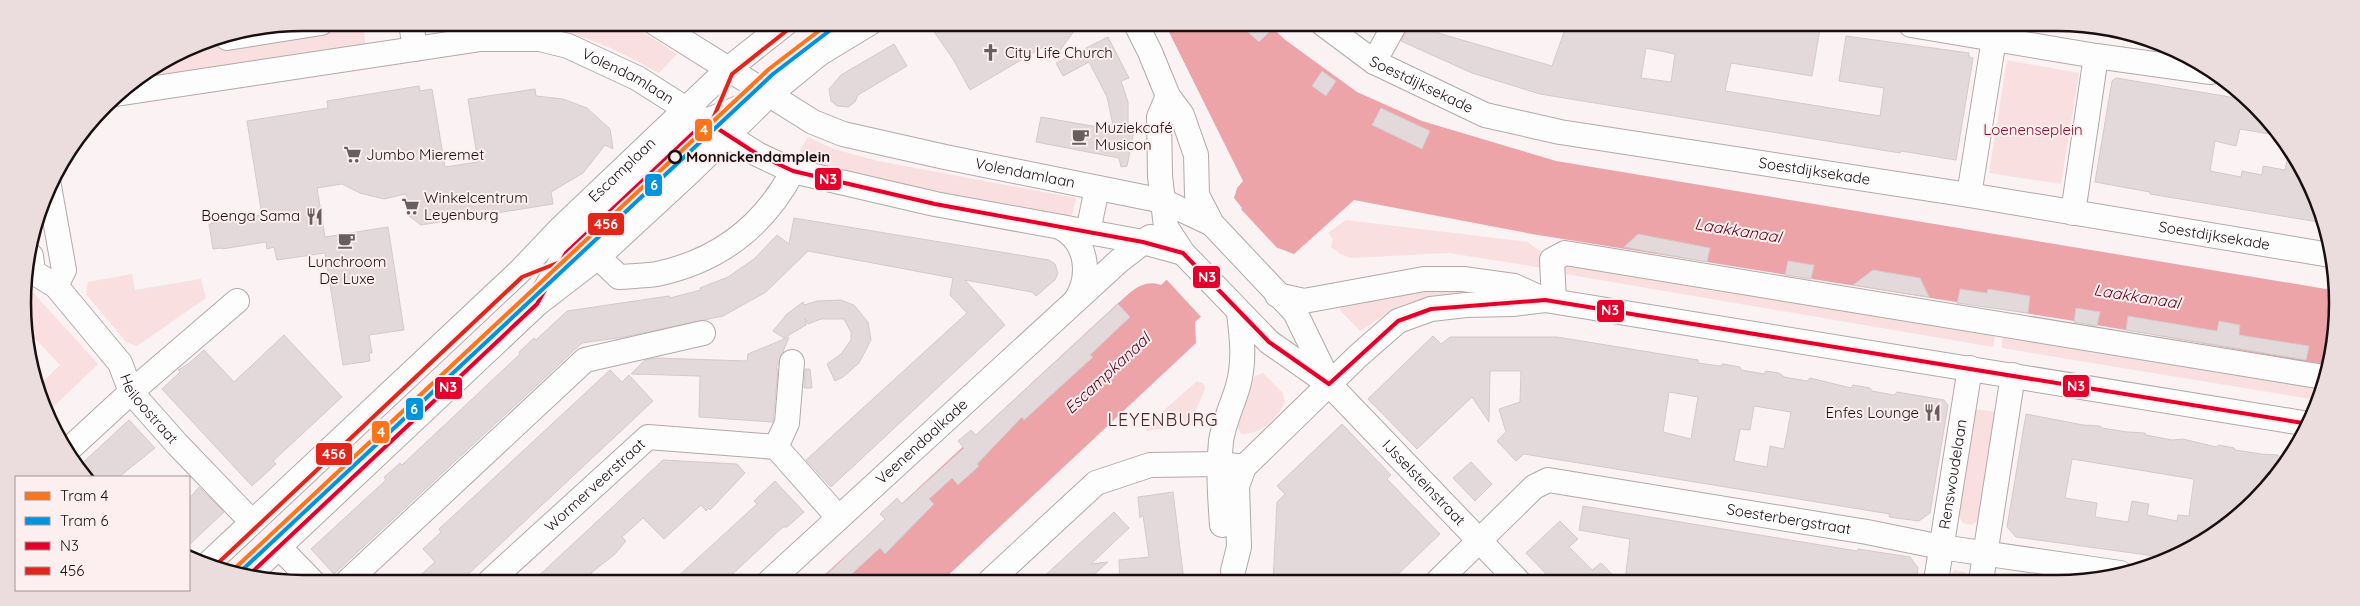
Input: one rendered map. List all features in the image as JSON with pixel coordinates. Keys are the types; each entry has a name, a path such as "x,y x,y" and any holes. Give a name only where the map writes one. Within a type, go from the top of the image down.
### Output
{"street":[{"path":"412,31 415,49"},
{"name":"Volendamlaan","path":"667,31 813,122 843,134 912,150 1163,201"},
{"name":"Escamplaan","path":"537,304 566,253 696,115 727,70 776,31"},
{"name":"Escamplaan","path":"254,570 537,304 598,257 769,95 819,54 857,31"},
{"path":"1140,31 1168,96 1182,114 1196,155 1197,195 1214,226 1269,287 1295,312 1330,384"},
{"name":"Soestdijksekade","path":"1332,31 1374,62 1485,114 1560,132 1969,195 2324,254"},
{"path":"1374,62 1391,31"},
{"path":"1947,31 2096,56 2197,70"},
{"name":"Volendamlaan","path":"133,91 481,39 540,39 568,46 637,78 757,154 793,171 936,204 1060,227 1086,243 1143,242 1185,255"},
{"path":"1969,195 1994,39"},
{"path":"2073,212 2096,56"},
{"name":"Escamplaan","path":"213,559 519,272 560,229 696,115 769,95"},
{"path":"1168,96 1159,117 1159,152 1166,227 1185,255 1236,310 1269,342 1330,384"},
{"path":"598,257 619,277 656,274 710,257 752,227 785,186 793,171"},
{"path":"1086,243 1097,188"},
{"path":"52,200 64,270 56,286"},
{"path":"1163,201 1214,226"},
{"name":"Veenendaalkade","path":"776,575 1075,302 1143,242 1166,227"},
{"name":"Veenendaalkade","path":"1075,302 1085,280 1086,243"},
{"name":"Escamplaan","path":"519,272 566,253"},
{"path":"1549,300 1552,260 1565,253 2318,376"},
{"name":"Heiloostraat","path":"33,272 56,286 120,363 131,392 177,444 252,522"},
{"path":"1269,287 1304,302 1424,279 1463,279 1514,286 1549,300 2301,423"},
{"path":"1234,575 1238,547 1237,486 1244,468 1398,321 1431,309 1549,300"},
{"path":"72,446 131,392 237,301"},
{"path":"1234,575 1224,546 1219,488 1221,440 1228,411 1238,385 1242,363 1243,340 1236,310"},
{"path":"354,575 585,360 703,333"},
{"path":"792,362 788,423 776,447 838,517"},
{"name":"Renswoudelaan","path":"1937,575 1970,368"},
{"path":"1982,575 2013,375"},
{"name":"IJsselsteinstraat","path":"1330,384 1512,575"},
{"name":"Wormerveerstraat","path":"497,575 648,437 776,447"},
{"path":"996,575 1096,483 1150,465 1220,464 1244,468"},
{"name":"Soesterbergstraat","path":"1480,542 1534,488 1548,480 1867,532 1941,547 2104,571"},
{"path":"1444,575 1480,542"},
{"path":"279,547 306,575"}],"green space":[{"path":"313,31 364,31 366,50 144,83 183,59 213,47"},
{"path":"439,31 489,31 439,36"},
{"path":"550,31 641,31 677,54 659,73 607,47 585,38"},
{"name":"Loenenseplein","path":"2007,60 2079,73 2061,184 1989,173"},
{"path":"808,137 834,149 878,161 1076,198 1071,220 933,194 830,168 797,156"},
{"path":"1346,220 1528,242 1545,255 1543,268 1449,253 1350,258 1340,254 1331,247 1333,239 1328,233"},
{"path":"1569,260 1996,328 1993,347 1565,274 1562,269"},
{"path":"132,274 135,290 201,279 206,298 137,346 126,342 86,294 88,282"},
{"path":"1430,289 1467,291 1468,294 1411,302 1397,307 1360,331 1340,310 1341,306 1364,298"},
{"path":"32,291 98,364 52,408 43,381 60,365 34,337"},
{"path":"2003,330 2317,380 2311,399 2002,348"},
{"path":"1263,373 1282,392 1285,402 1267,425 1255,432 1241,434 1237,425 1255,376"},
{"path":"1197,381 1204,384 1205,389 1191,421 1186,424 1147,431 1145,427"},
{"path":"1975,409 1997,412 1980,519 1972,525 1963,523 1958,515"},
{"path":"1955,570 1965,572 1966,575 1950,575"}],"water":[{"path":"1168,31 1276,31 1284,39 1357,92 1422,121 1556,161 2328,289 2328,321 2324,356 2322,363 2303,361 2074,321 1532,234 1354,200 1294,254 1278,248 1195,322 1196,343 948,575 824,575 1127,295 1137,287 1148,283 1161,285 1242,208 1234,198 1237,188 1243,181"}],"pier":[{"path":"1239,207 1280,251 1203,319 1165,278"}],"building":[{"name":"City Life Church","path":"934,31 1074,31 1054,59 1045,46 970,90 953,59"},
{"path":"1247,31 1270,31 1259,42"},
{"path":"1407,31 1438,31 1438,33 1552,66 1564,31 1820,31 1812,76 1731,63 1725,91 1880,116 1884,88 1839,81 1846,36 1969,53 1969,57 1973,58 1956,160 1901,151 1900,153 1540,94 1472,73 1401,41","holes":["1646,48 1675,54 1671,82 1641,78"]},
{"path":"1108,37 1129,78 1121,81 1128,102 1128,130 1134,131 1127,166 1121,167 1119,158 1036,142 1041,117 1103,128 1103,124 1113,125 1107,97 1089,62 1063,76 1056,63"},
{"path":"894,44 907,66 858,95 855,102 848,107 837,106 831,101 829,89 841,75"},
{"path":"1322,71 1336,81 1326,96 1312,86"},
{"path":"2116,78 2235,98 2270,134 2240,129 2236,146 2215,141 2210,171 2241,177 2242,171 2262,175 2263,166 2285,170 2287,159 2301,183 2316,222 2150,194 2150,192 2095,182 2112,81"},
{"path":"419,86 420,91 432,89 445,167 478,162 468,99 535,89 536,96 563,99 587,108 610,129 613,149 605,145 583,173 551,192 553,204 421,225 409,216 406,194 384,199 360,193 342,184 317,188 325,237 388,227 404,330 369,335 372,353 369,353 370,361 343,365 325,253 277,260 274,247 267,249 266,242 213,249 209,224 262,215 247,121 328,108 327,101"},
{"path":"1381,108 1430,131 1422,149 1372,125"},
{"path":"794,218 1049,260 1055,264 1058,273 1055,280 1036,296 1032,292 965,280 1005,325 831,487 806,460 967,313 950,295 953,278 808,251 766,292 723,316 624,337 582,343 334,574 311,549 386,480 384,477 400,463 402,465 520,354 519,352 534,338 536,340 567,311 669,296 670,298 701,290 700,288 728,277 754,259 777,235 789,244"},
{"path":"1638,234 1710,248 1707,262 1624,247"},
{"path":"1788,261 1814,265 1811,279 1785,275"},
{"path":"1873,270 1920,278 1929,297 1853,285"},
{"path":"1960,289 1987,293 1988,289 2030,296 2028,313 1957,303"},
{"path":"841,300 854,305 868,322 871,340 859,363 843,377 835,381 827,364 841,354 851,340 851,332 844,319 821,319 808,324 805,318 806,325 784,338 773,331 787,314 803,302 804,305 817,301"},
{"path":"1118,304 1130,317 1090,355 1093,357 1024,420 1022,417 977,464 979,466 958,485 952,478 929,499 934,504 885,554 880,548 851,575 826,575 885,519 880,514 897,498 902,504 964,448 958,441 971,430 976,435"},
{"path":"2076,308 2100,312 2097,326 2074,322"},
{"path":"2128,316 2217,331 2219,321 2240,325 2239,335 2309,346 2306,360 2126,330"},
{"path":"284,335 342,397 273,461 276,464 252,486 162,389 180,372 178,370 204,350 234,382"},
{"path":"1433,336 1441,344 1450,337 1557,337 1698,360 1698,363 1740,367 1741,370 1764,374 1766,371 1779,373 1784,377 1807,381 1810,378 1851,388 1853,385 1894,395 1897,392 1944,400 1948,405 1930,513 1919,521 1889,517 1890,514 1524,454 1516,461 1497,441 1506,432 1499,409 1520,402 1521,371 1490,371 1489,422 1472,397 1417,449 1368,399","holes":["1669,392 1698,397 1691,439 1663,432","1754,406 1791,412 1784,449 1770,446 1767,467 1734,461 1740,429 1750,430"]},
{"path":"789,337 776,369 778,369 773,422 699,417 700,376 631,374 645,360 657,358 747,361 748,354"},
{"path":"805,369 810,369 812,388 804,388"},
{"path":"610,370 622,382 629,375 653,401 467,575 421,575 435,562 423,549 441,532 439,529"},
{"path":"2026,414 2083,425 2145,433 2146,435 2172,440 2183,439 2216,447 2219,445 2234,448 2235,450 2278,455 2280,458 2249,495 2222,519 2177,547 2155,556 2016,537 2007,527","holes":["2072,459 2194,479 2189,516 2178,515 2177,521 2147,515 2149,504 2132,501 2128,522 2095,517 2097,503 2065,498"]},
{"path":"129,420 155,448 120,476 94,476 83,462"},
{"path":"1342,424 1391,475 1387,479 1440,534 1397,575 1273,575 1277,502 1285,494 1277,486"},
{"path":"663,460 737,464 745,473 710,510 709,508 706,511 701,505 664,539 643,518 622,537 626,541 614,555 591,573 593,575 539,575"},
{"path":"1471,462 1492,484 1475,501 1453,478"},
{"path":"775,481 804,512 787,527 783,527 731,575 680,575 757,504 754,501"},
{"path":"199,487 224,512 190,544 190,498"},
{"path":"1173,492 1183,575 1120,575 1119,560 1149,557 1143,515 1140,518 1138,497"},
{"path":"1583,506 1857,551 1858,549 1910,557 1918,568 1917,575 1626,575 1630,539 1579,530"},
{"path":"1114,512 1129,528 1091,564 1108,562 1094,575 1046,575"},
{"path":"1560,521 1578,539 1569,547 1592,570 1601,563 1613,575 1547,575 1526,553"}],"tram line":[{"name":"4","path":"237,566 769,69 819,31"},
{"name":"6","path":"244,568 773,74 829,31"}],"transit line":[{"name":"456","path":"220,561 522,277 570,258 710,126 732,74 786,31"},
{"name":"N3","path":"254,570 537,304 566,253 706,121 757,154 793,171 935,204 1143,242 1183,253 1269,342 1329,384 1398,321 1431,309 1545,300 2301,423"}],"place":[{"name":"City Life Church","path":"991,53"},
{"name":"Muziekcafé Musicon","path":"1081,137"},
{"name":"Jumbo Mieremet","path":"352,155"},
{"name":"Monnickendamplein","path":"675,157"},
{"name":"Winkelcentrum Leyenburg","path":"410,207"},
{"name":"Boenga Sama","path":"314,216"},
{"name":"Lunchroom De Luxe","path":"347,241"},
{"name":"Enfes Lounge","path":"1933,413"}],"district":[{"name":"LEYENBURG","path":"1163,420"}],"water label":[{"name":"Laakkanaal","path":"1738,230"},
{"name":"Laakkanaal","path":"2137,296"},
{"name":"Escampkanaal","path":"1107,373"}]}
